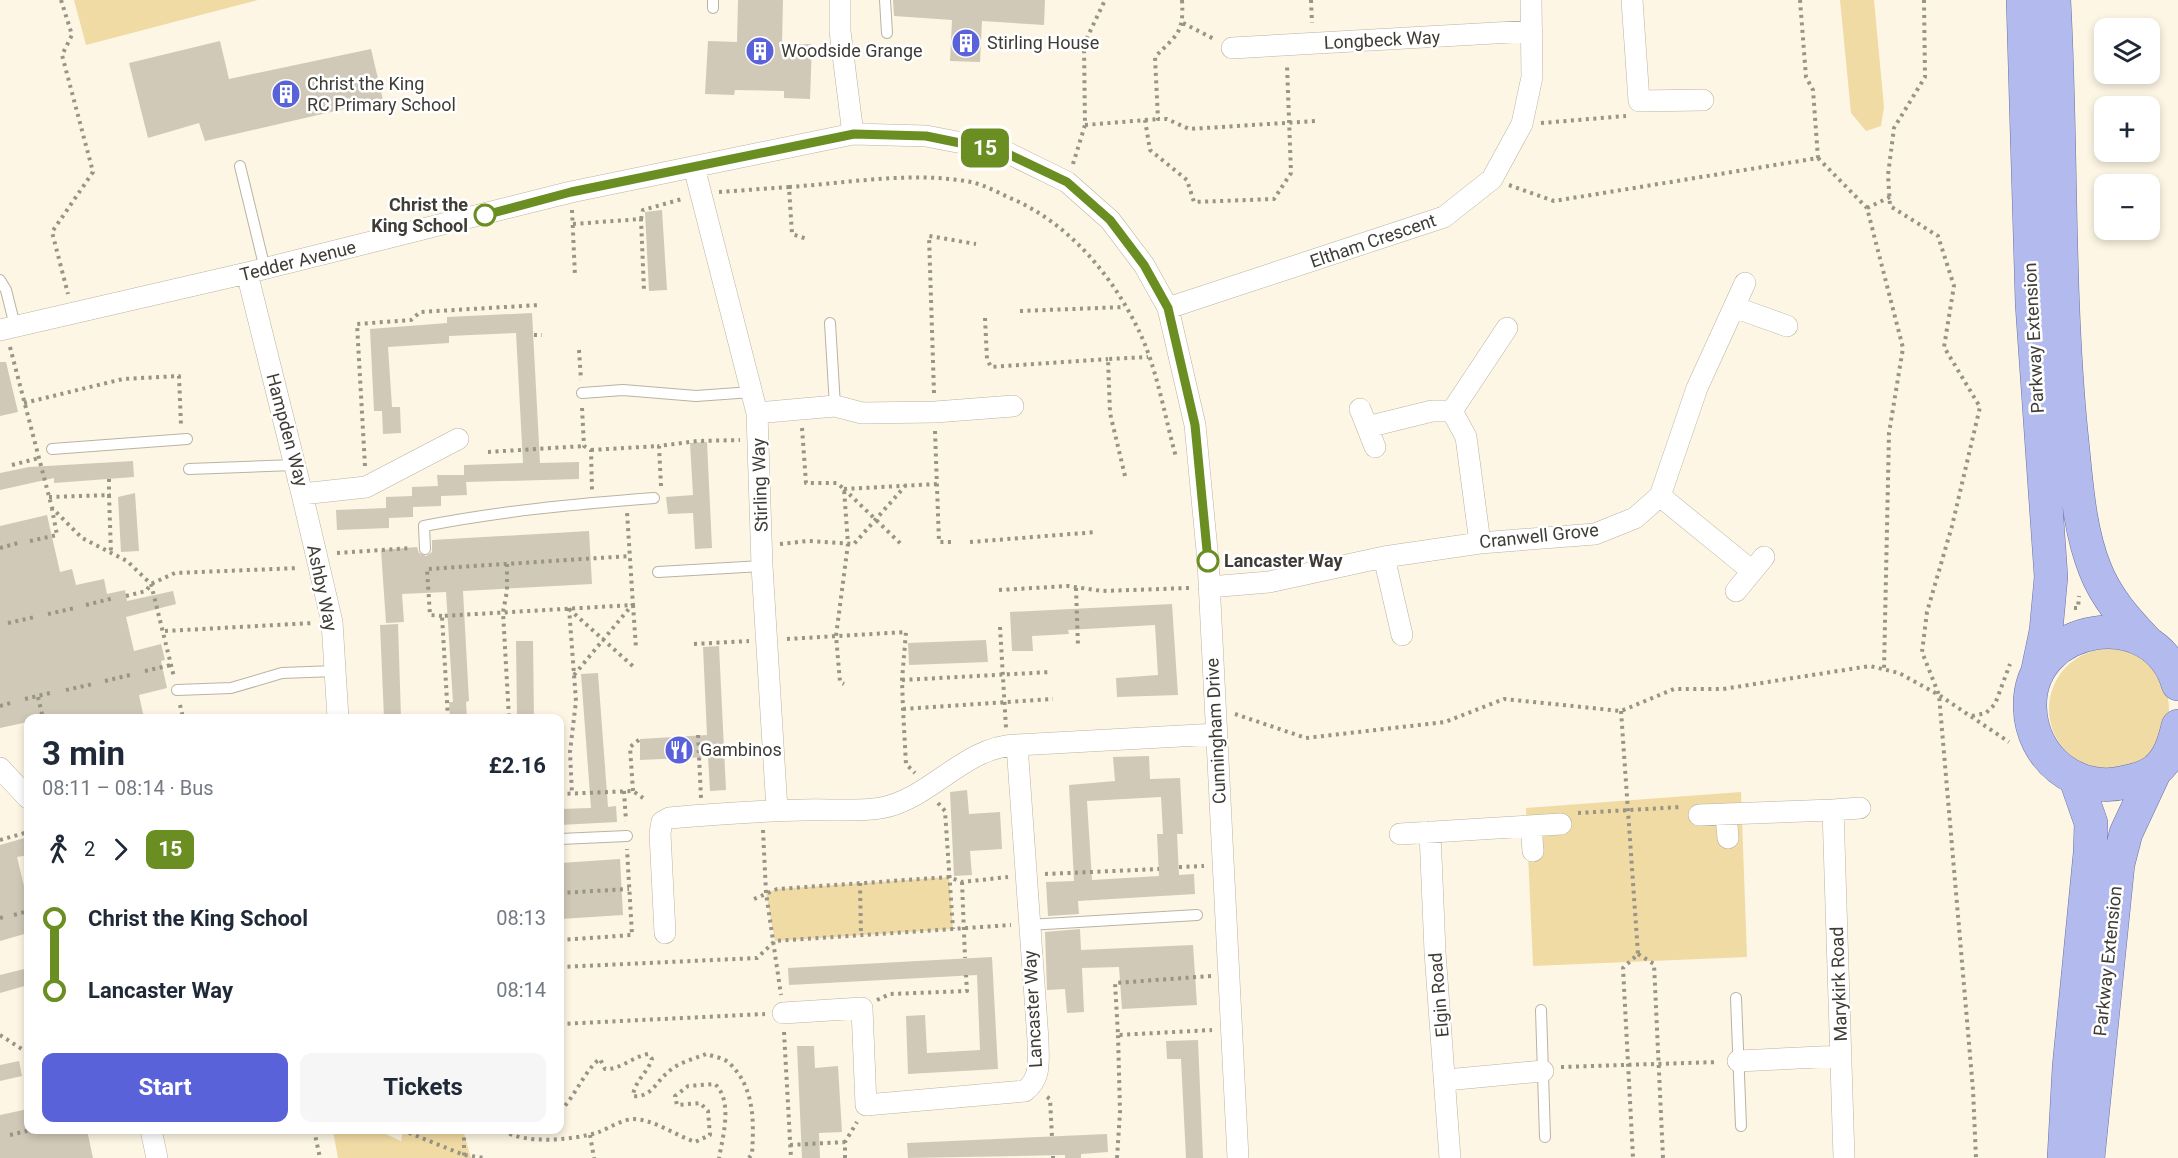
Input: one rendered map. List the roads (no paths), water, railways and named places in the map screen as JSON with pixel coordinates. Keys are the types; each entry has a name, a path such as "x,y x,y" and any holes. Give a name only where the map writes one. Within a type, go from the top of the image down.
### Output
{"main road":[{"name":"Parkway Extension","path":"2023,0 2025,134 2032,316 2050,577 2046,632 2030,700 2033,732 2044,752 2058,768 2076,780 2091,823 2069,1067 2064,1158"},
{"name":"Parkway Extension","path":"2054,0 2067,391 2075,469 2085,533 2094,568 2104,588 2126,619 2168,663"},
{"path":"2037,674 2054,652 2068,641 2089,634 2107,632 2128,634 2168,663"},
{"name":"Parkway Extension","path":"2088,1158 2118,864 2126,833 2171,747"},
{"path":"2076,780 2099,785 2118,784 2171,747"}],"street":[{"path":"840,0 840,31 854,134"},
{"name":"Eltham Crescent","path":"1168,308 1444,217 1492,179 1522,124 1532,77 1531,0"},
{"path":"1632,0 1639,101 1703,100"},
{"name":"Longbeck Way","path":"1232,48 1532,31"},
{"name":"Tedder Avenue","path":"7,328 256,271 571,192 854,134 926,136 1004,152 1067,182 1110,220 1144,265 1168,308"},
{"name":"Stirling Way","path":"694,167 703,193 757,413 762,556 768,640 769,811"},
{"name":"Hampden Way","path":"256,271 294,465 302,494 366,487 458,439"},
{"name":"Cranwell Grove","path":"1209,587 1269,582 1384,557 1480,543 1595,534 1635,518 1660,496 1697,388 1745,283"},
{"path":"1734,307 1787,326"},
{"name":"Cunningham Drive","path":"1168,308 1195,425 1209,587 1238,1158"},
{"path":"1452,411 1507,328"},
{"path":"757,413 835,406 862,413 935,412 1013,406"},
{"path":"1375,447 1364,418 1452,411"},
{"path":"1452,411 1466,437 1480,543"},
{"name":"Ashby Way","path":"302,494 332,622 338,714"},
{"path":"1660,496 1758,564 1737,591"},
{"path":"1384,557 1402,635"},
{"path":"665,933 660,833 662,822 669,818 769,811 880,808 901,802 983,752 1012,746 1217,734"},
{"name":"Lancaster Way","path":"783,1013 862,1008 866,1105 1025,1091 1033,1084 1039,1074 1038,1040 1012,746"},
{"path":"0,768 24,794"},
{"path":"1699,816 1860,808"},
{"name":"Marykirk Road","path":"1833,810 1844,1158"},
{"path":"1726,814 1728,838"},
{"path":"1400,834 1561,824"},
{"path":"1531,826 1533,852"},
{"name":"Elgin Road","path":"1430,832 1435,952 1450,1158"},
{"path":"1738,1061 1841,1056"},
{"path":"1446,1080 1543,1071"},
{"path":"152,1134 157,1158"}],"lane":[{"path":"885,0 887,33"},
{"path":"240,166 256,271"},
{"path":"0,280 6,290 7,328"},
{"path":"830,323 835,406"},
{"path":"582,393 624,390 696,396 752,392"},
{"path":"52,449 187,439"},
{"path":"189,469 294,465"},
{"path":"425,549 424,526 477,516 654,498"},
{"path":"658,572 762,556"},
{"path":"177,690 231,688 282,674 335,671"},
{"path":"564,839 627,836"},
{"path":"1028,925 1197,915"},
{"path":"1736,998 1742,1126"},
{"path":"1541,1010 1545,1137"}],"place":[{"name":"Stirling House","path":"966,43"},
{"name":"Woodside Grange","path":"760,51"},
{"name":"Christ the King RC Primary School","path":"286,94"},
{"name":"Christ the King School","path":"485,215"},
{"name":"Lancaster Way","path":"1208,561"},
{"name":"Gambinos","path":"679,750"}]}
